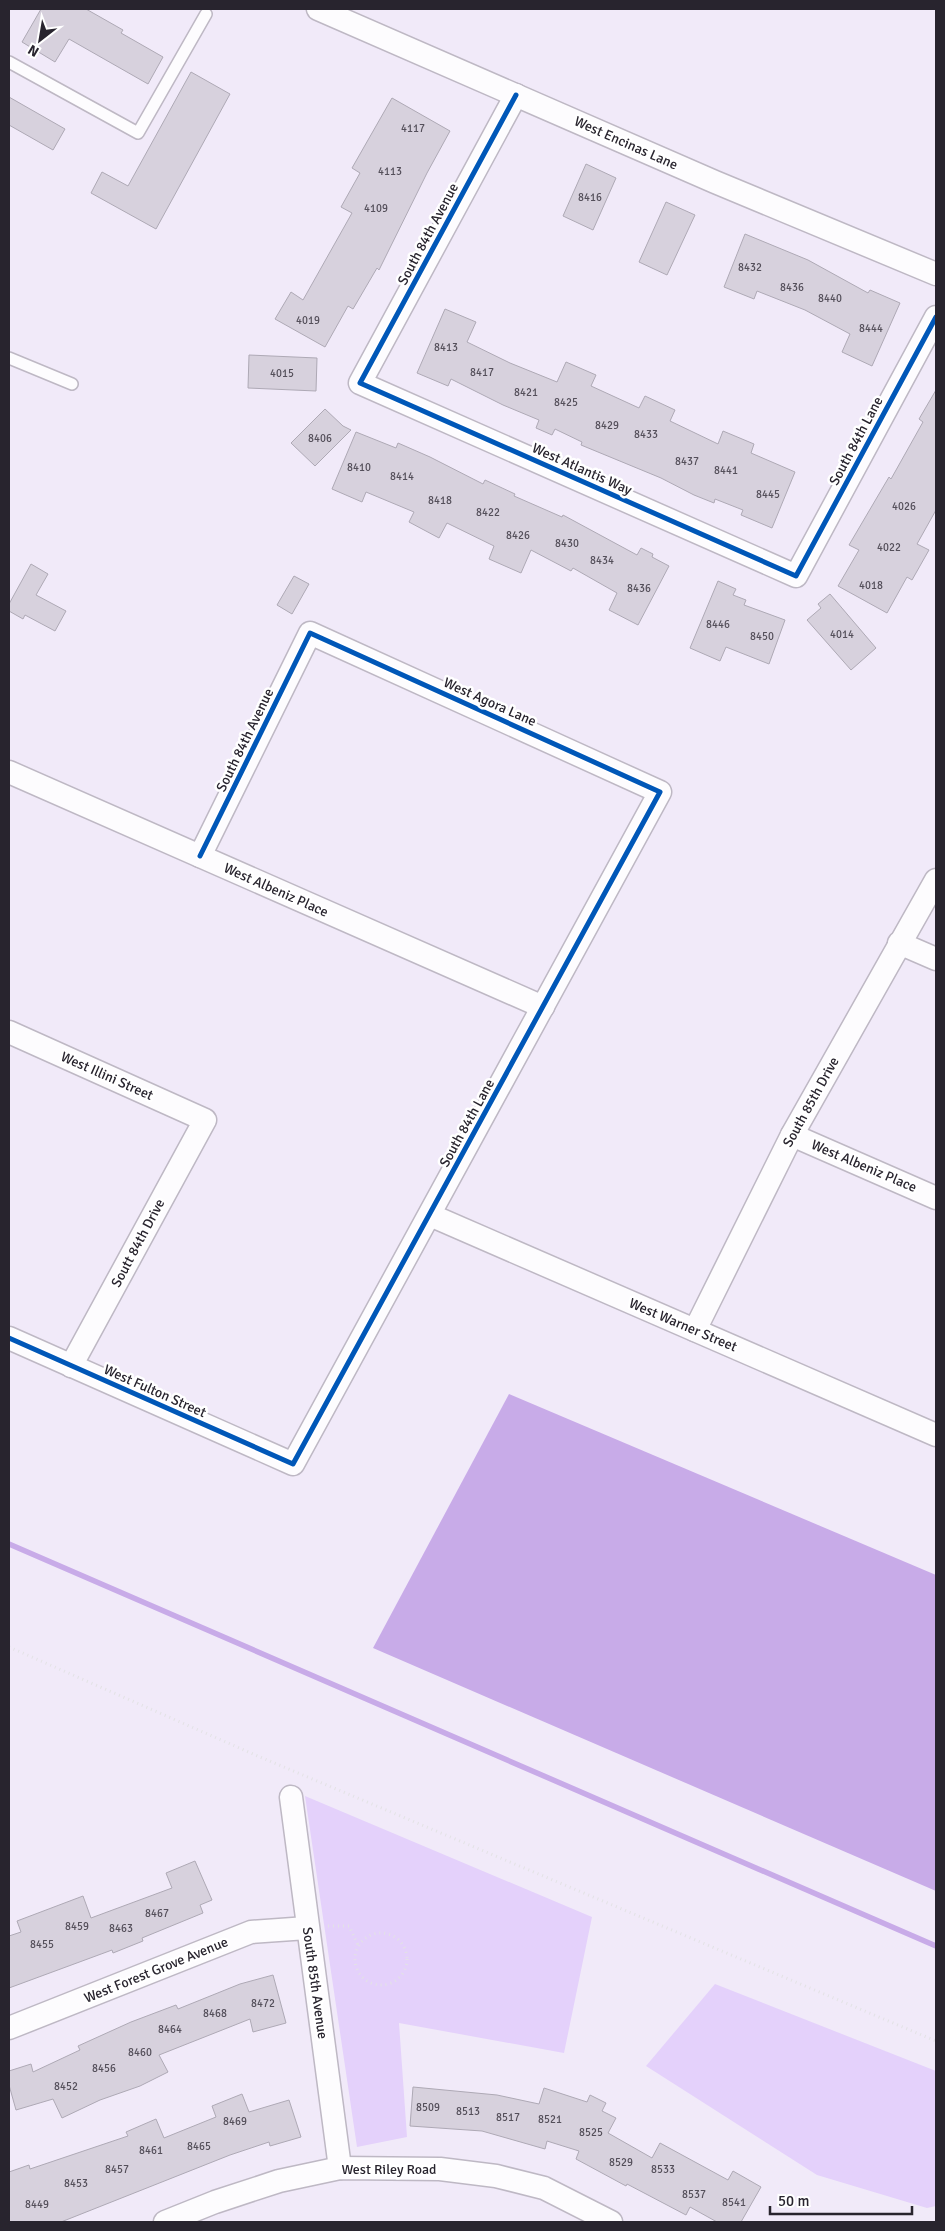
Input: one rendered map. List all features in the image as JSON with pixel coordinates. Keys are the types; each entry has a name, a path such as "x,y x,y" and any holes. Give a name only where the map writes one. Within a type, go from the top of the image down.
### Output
{"street":[{"name":"West Encinas Lane","path":"318,9 715,182 936,274"},
{"name":"South 84th Avenue","path":"360,383 516,95"},
{"name":"South 84th Lane","path":"796,576 936,317"},
{"name":"West Atlantis Way","path":"360,383 796,576"},
{"name":"South 84th Avenue","path":"200,856 310,633"},
{"name":"West Agora Lane","path":"310,633 660,792"},
{"name":"West Albeniz Place","path":"9,772 543,1008"},
{"name":"South 84th Lane","path":"293,1464 660,792"},
{"name":"South 85th Drive","path":"695,1330 792,1135 936,880"},
{"path":"899,943 936,959"},
{"name":"West Illini Street","path":"9,1032 205,1120"},
{"name":"Soutt 84th Drive","path":"72,1366 205,1120"},
{"name":"West Albeniz Place","path":"792,1135 936,1198"},
{"name":"West Warner Street","path":"430,1215 936,1435"},
{"name":"West Fulton Street","path":"9,1338 293,1464"},
{"name":"South 85th Avenue","path":"291,1797 340,2168"},
{"name":"West Forest Grove Avenue","path":"9,2028 251,1932 307,1928"},
{"name":"West Riley Road","path":"165,2222 215,2202 279,2181 340,2168 440,2169 496,2176 544,2188 611,2222"}],"lane":[{"path":"9,62 138,133 206,14"},
{"path":"9,358 72,384"}],"path":[{"path":"9,1647 260,1757 936,2042"},
{"path":"307,1928 349,1926 358,1945 354,1954 356,1969 366,1982 377,1986 386,1986 396,1981 402,1975 406,1967 406,1953 403,1945 392,1935 375,1933 368,1936 358,1945"}],"shaded area":[{"path":"509,1394 936,1575 936,1891 373,1648"},
{"path":"305,1796 592,1917 564,2053 399,2023 407,2137 357,2147"},
{"path":"715,1984 936,2071 936,2206 927,2208 817,2175 646,2066"}],"building":[{"path":"41,9 86,9 123,30 121,33 163,57 148,84 69,39 55,62 22,42"},
{"path":"191,72 230,94 156,229 91,193 102,172 128,186"},
{"path":"9,97 65,129 53,150 9,125"},
{"path":"392,98 450,131 379,270 377,268 353,309 348,306 325,347 275,319 291,292 303,300 352,213 341,207 360,173 352,168"},
{"path":"586,164 616,178 593,230 563,216"},
{"path":"666,202 695,215 667,275 639,262"},
{"path":"745,234 808,260 868,293 870,290 900,303 872,366 842,352 850,334 805,310 757,291 754,299 724,287"},
{"path":"445,309 476,322 467,342 510,363 557,382 566,362 596,375 591,386 639,408 645,396 675,410 670,421 718,444 723,431 754,444 751,453 795,472 772,528 741,515 743,510 715,499 714,503 694,495 661,478 581,445 582,442 555,429 552,435 536,428 539,420 503,405 451,379 448,386 417,373"},
{"path":"249,355 317,358 316,391 248,388"},
{"path":"936,390 936,510 917,544 929,550 912,580 907,577 887,613 838,586 859,550 849,545 889,477 891,479 923,422 919,419"},
{"path":"325,409 343,426 351,430 315,466 291,443"},
{"path":"356,432 396,448 398,443 483,484 485,480 515,494 514,496 562,517 563,515 637,555 641,548 653,554 652,557 669,566 638,625 609,610 617,593 573,568 571,571 531,550 521,573 489,559 494,546 447,523 439,538 409,522 414,512 366,492 362,502 332,489"},
{"path":"31,564 48,574 36,595 66,611 55,631 25,615 23,619 9,611 9,604"},
{"path":"294,576 309,584 292,614 277,605"},
{"path":"718,581 736,589 733,595 746,600 744,605 785,620 769,664 726,647 720,661 690,648"},
{"path":"830,594 876,648 851,670 807,620 821,608 818,604"},
{"path":"195,1861 212,1900 200,1905 203,1913 142,1938 143,1941 113,1953 112,1950 9,1988 9,1936 21,1932 17,1921 83,1896 91,1918 172,1888 166,1873"},
{"path":"273,1975 286,2023 253,2032 250,2019 159,2055 168,2072 140,2086 100,2100 62,2118 53,2099 16,2110 9,2085 9,2071 31,2064 33,2072 80,2050 78,2046 131,2022 176,2005 178,2009 240,1984"},
{"path":"413,2087 497,2095 539,2104 544,2088 587,2102 590,2095 606,2103 602,2111 616,2118 608,2133 652,2158 660,2143 728,2180 733,2171 761,2187 741,2222 717,2222 690,2207 686,2215 576,2159 579,2151 547,2141 545,2149 482,2131 410,2126"},
{"path":"242,2094 249,2112 289,2100 301,2137 270,2146 269,2142 230,2155 61,2222 9,2222 9,2172 29,2165 30,2169 128,2136 126,2132 156,2119 164,2138 216,2117 212,2106"}],"waterway":[{"path":"9,1544 936,1946"}],"cycle path":[{"path":"516,95 360,383 796,576 936,317"},
{"path":"9,1338 293,1464 660,792 310,633 200,856"}]}
